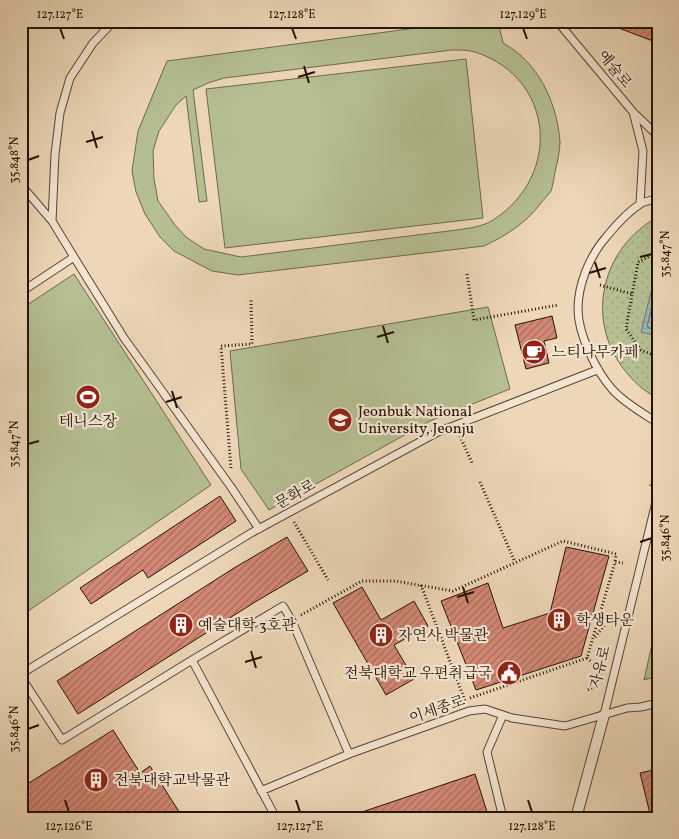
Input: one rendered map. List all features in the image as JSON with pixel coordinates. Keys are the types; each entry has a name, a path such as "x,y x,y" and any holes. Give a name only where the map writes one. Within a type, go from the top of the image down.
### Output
{"street":[{"name":"자유로","path":"576,818 604,715"}],"lane":[{"path":"52,221 54,154 60,113 70,78 93,43 114,21"},
{"name":"예술로","path":"558,21 633,112 658,136"},
{"path":"633,112 643,152 640,204"},
{"path":"21,185 52,221 124,338 231,486 259,529"},
{"path":"658,199 640,204 598,246 589,264 580,290 578,311 586,344 597,370 613,391 658,423"},
{"path":"21,292 74,257"},
{"name":"문화로","path":"21,675 259,529 438,432 597,370"},
{"name":"자유로","path":"604,715 658,494"},
{"path":"21,675 62,740 283,606 292,620 349,754"},
{"path":"192,660 276,818"},
{"name":"이세종로","path":"261,791 349,754 469,711 485,709 503,716 565,726 628,708 658,703"},
{"path":"501,818 502,814 487,752 503,716"}],"path":[{"path":"658,252 638,262 626,329 641,350 658,357"},
{"path":"467,274 474,320 558,305"},
{"path":"600,285 632,294"},
{"path":"232,471 221,346 252,344 251,299"},
{"path":"458,430 472,463"},
{"path":"480,482 515,562"},
{"path":"294,522 328,580"},
{"path":"292,620 362,581 395,581 453,591 563,540 616,554 587,658"},
{"path":"614,562 623,563"},
{"path":"421,585 469,711"},
{"path":"600,612 609,615"},
{"path":"592,640 607,622"},
{"path":"465,700 587,658"},
{"path":"587,658 595,665"},
{"path":"248,818 259,812"}],"green space":[{"path":"469,21 498,21 503,43 515,51 536,72 544,85 555,112 560,146 551,191 522,223 484,246 238,275 212,271 174,251 160,237 145,214 136,192 132,171 138,131 167,61","holes":["455,50 475,52 502,65 521,83 534,105 540,129 539,154 531,179 515,201 493,220 475,227 457,230 241,257 204,249 186,237 158,201 154,179 153,151 159,131 176,105 186,96 199,202 207,201 193,90 224,78"]},
{"path":"466,59 483,218 225,248 206,89"},
{"path":"658,217 658,398 630,377 611,348 605,328 603,306 605,285 612,265 624,246 639,230"},
{"name":"테니스장","path":"74,274 211,485 21,616 21,309"},
{"path":"488,307 510,389 430,421 269,510 241,469 230,351"},
{"path":"658,618 658,676 644,680"}],"water":[{"path":"658,264 658,336 641,332"}],"building":[{"path":"658,21 658,43 603,22"},
{"name":"느티나무카페","path":"552,316 557,338 544,341 549,363 526,369 515,325"},
{"path":"220,496 236,521 148,578 143,570 91,604 80,588"},
{"name":"예술대학 3호관","path":"287,537 308,571 255,602 78,714 57,681 234,568"},
{"name":"학생타운","path":"566,547 609,556 581,656 476,690 441,601 488,583 503,628 550,613"},
{"name":"자연사 박물관","path":"362,587 381,620 414,601 428,626 394,645 414,679 386,695 333,603"},
{"name":"전북대학교박물관","path":"113,730 140,773 150,766 183,818 33,818 21,800 21,788"},
{"path":"658,769 658,818 651,818 640,773"},
{"path":"475,774 488,815 480,818 353,818 353,815"}],"place":[{"name":"느티나무카페","path":"534,352"},
{"name":"테니스장","path":"88,397"},
{"name":"Jeonbuk National University, Jeonju","path":"340,420"},
{"name":"학생타운","path":"559,620"},
{"name":"예술대학 3호관","path":"181,625"},
{"name":"자연사 박물관","path":"381,635"},
{"name":"전북대학교 우편취급국","path":"509,673"},
{"name":"전북대학교박물관","path":"96,780"}]}
